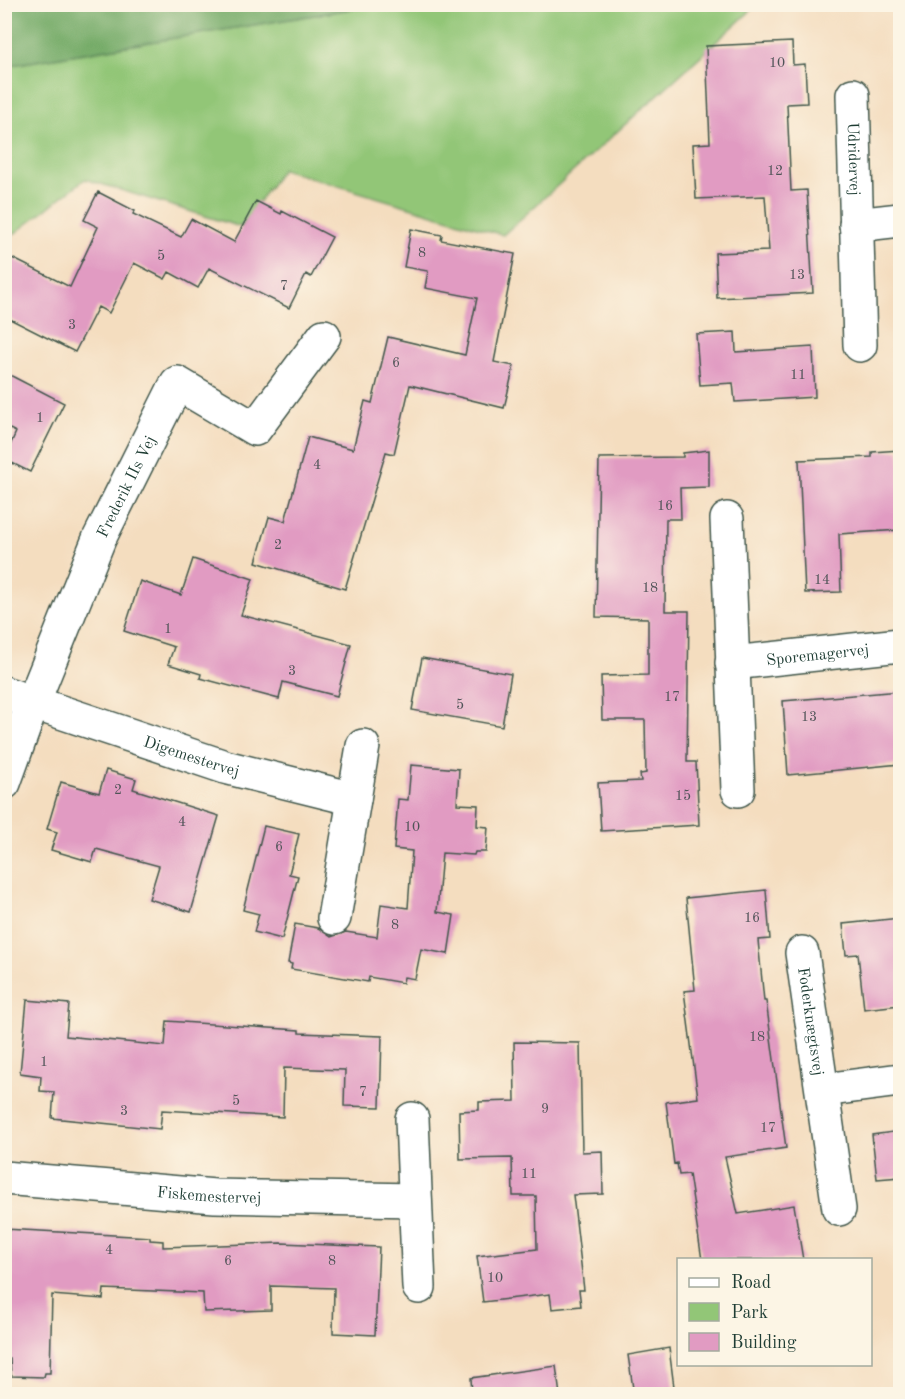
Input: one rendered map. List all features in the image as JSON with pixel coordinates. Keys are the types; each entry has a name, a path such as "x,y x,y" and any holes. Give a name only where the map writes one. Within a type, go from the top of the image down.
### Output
{"street":[{"name":"Udridervej","path":"853,95 860,345"},
{"path":"856,225 900,220"},
{"name":"Frederik IIs Vej","path":"4,783 18,699 177,383 255,429 324,336"},
{"path":"727,519 738,790"},
{"name":"Sporemagervej","path":"732,663 900,645"},
{"name":"Digemestervej","path":"18,699 225,767 354,799"},
{"path":"334,918 363,746"},
{"name":"Foderknægtsvej","path":"802,953 839,1209"},
{"name":"Foderknægtsvej","path":"823,1090 900,1080"},
{"path":"412,1119 418,1287"},
{"name":"Fiskemestervej","path":"4,1178 215,1196 415,1200"}],"green space":[{"path":"5,4 375,4 375,5 5,66"},
{"path":"375,5 757,5 503,235 282,169 241,227 85,179 5,241 5,66"}],"building":[{"path":"792,42 793,65 805,64 807,103 787,104 791,191 807,190 813,293 717,298 715,253 769,251 765,196 696,199 693,144 710,143 706,46"},
{"path":"98,192 135,211 133,214 181,237 191,219 234,242 256,201 281,214 282,211 332,237 311,277 306,274 289,308 209,268 198,288 169,272 165,279 134,263 109,313 98,307 75,352 4,316 4,254 70,287 98,227 84,220"},
{"path":"411,229 442,235 441,240 515,254 494,362 514,366 504,408 410,385 394,454 386,452 345,589 256,562 269,517 285,521 308,437 353,449 365,401 372,403 388,337 465,355 477,298 425,288 428,271 404,267"},
{"path":"735,332 736,352 813,347 815,397 735,402 733,383 700,385 696,334"},
{"path":"4,372 64,403 30,472 4,459 16,432 4,426"},
{"path":"709,450 709,487 680,488 681,519 666,519 665,611 689,611 687,762 696,762 699,825 601,831 598,783 641,781 640,774 646,773 645,720 602,720 601,676 648,675 648,618 596,617 599,458 683,457 683,453"},
{"path":"900,450 900,530 839,534 841,592 805,593 799,460 872,457 872,452"},
{"path":"193,559 253,579 241,615 351,644 337,696 283,682 279,699 200,678 201,674 168,664 174,647 124,631 140,581 181,595"},
{"path":"422,658 511,674 502,726 412,710"},
{"path":"900,691 900,764 788,775 783,701"},
{"path":"411,765 459,769 457,804 478,805 477,826 488,827 486,852 475,852 474,855 442,853 437,912 454,915 448,954 421,949 415,979 404,977 403,983 369,977 368,982 291,969 292,964 288,963 295,924 318,928 331,937 346,932 377,937 381,904 408,908 412,851 394,849 398,799 408,800"},
{"path":"106,770 136,779 133,789 219,816 191,912 149,899 159,866 96,849 92,862 51,850 57,832 47,829 61,782 99,793"},
{"path":"264,826 299,834 289,874 298,876 282,939 254,932 259,914 243,910"},
{"path":"766,890 770,939 758,940 764,1001 766,1001 786,1148 725,1157 738,1214 794,1205 803,1258 702,1258 689,1174 679,1175 677,1163 674,1164 666,1102 698,1098 684,991 695,990 686,898"},
{"path":"900,918 900,1005 864,1009 858,954 846,955 843,924"},
{"path":"27,1000 69,1004 66,1036 165,1046 167,1021 299,1030 299,1033 382,1036 380,1107 344,1106 345,1070 284,1068 283,1117 162,1110 160,1129 52,1118 54,1092 40,1091 41,1076 20,1073"},
{"path":"514,1042 580,1043 582,1152 602,1151 603,1194 573,1195 584,1290 579,1290 581,1306 552,1309 550,1294 483,1302 477,1256 537,1249 536,1196 513,1196 512,1158 460,1159 459,1111 479,1110 479,1102 515,1101"},
{"path":"900,1131 900,1177 877,1179 872,1135"},
{"path":"4,1229 150,1237 150,1240 163,1241 163,1247 281,1243 379,1247 375,1335 333,1333 334,1288 271,1286 271,1310 204,1312 203,1293 104,1289 103,1299 52,1295 50,1373 45,1373 44,1377 11,1376 10,1359 4,1359"},
{"path":"669,1348 675,1395 634,1395 628,1355"},
{"path":"556,1366 560,1395 472,1395 471,1378"}]}
